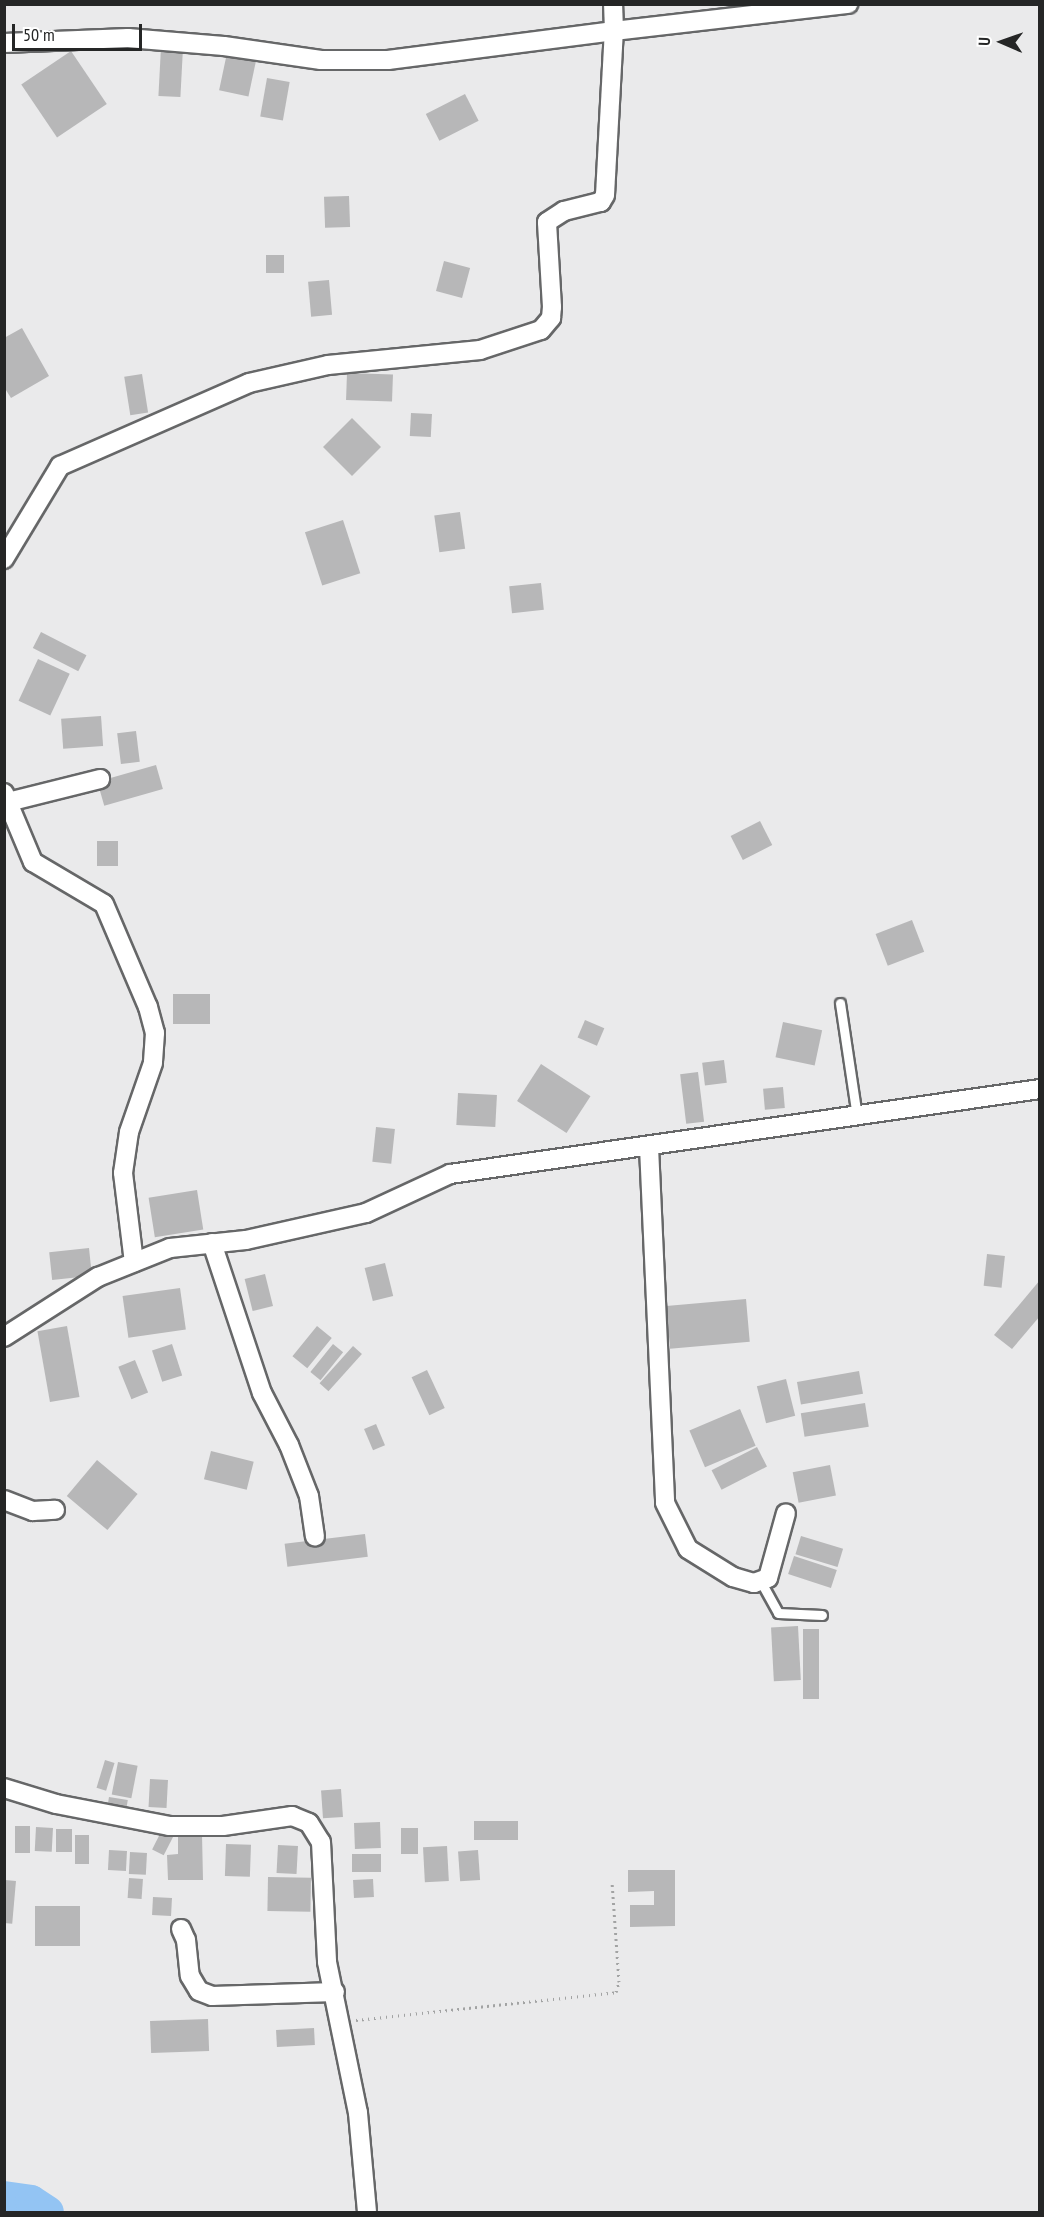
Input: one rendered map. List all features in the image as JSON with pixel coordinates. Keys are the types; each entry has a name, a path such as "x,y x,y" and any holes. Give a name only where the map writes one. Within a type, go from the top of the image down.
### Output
{"street":[{"path":"4,559 60,466 239,388 328,365 480,350 541,330 551,318 552,307 547,222 564,211 601,202 605,195 614,31 613,4"},
{"path":"4,43 128,38 224,46 321,60 388,60 848,4"},
{"path":"100,779 6,797 33,862 104,904 148,1007 154,1033 153,1063 129,1132 123,1173 134,1262"},
{"path":"4,1337 98,1276 170,1248 246,1240 366,1213 450,1174 1040,1089"},
{"path":"649,1147 665,1503 688,1549 733,1577 761,1582 768,1578 786,1513"},
{"path":"212,1243 262,1393 289,1445 309,1497 315,1537"},
{"path":"4,1500 33,1510 55,1510"},
{"path":"4,1788 56,1804 169,1826 223,1826 292,1816 309,1823 321,1842 327,1962 335,1992 358,2113 367,2212"},
{"path":"181,1929 186,1940 190,1976 199,1991 212,1996 335,1992"}],"lane":[{"path":"840,1003 857,1117"},
{"path":"761,1582 778,1613 822,1616"}],"path":[{"path":"340,2022 616,1992 619,1982 612,1883"}],"building":[{"path":"161,47 183,48 180,97 158,96"},
{"path":"71,51 107,104 57,138 21,85"},
{"path":"227,53 256,59 248,96 219,90"},
{"path":"267,78 290,82 283,120 260,116"},
{"path":"465,94 479,121 439,141 426,114"},
{"path":"349,196 350,227 325,228 324,197"},
{"path":"266,255 284,255 284,273 266,273"},
{"path":"444,261 470,268 462,298 436,291"},
{"path":"329,280 332,315 311,317 308,282"},
{"path":"22,328 49,376 11,398 4,387 4,338"},
{"path":"347,373 393,375 392,402 346,400"},
{"path":"142,374 148,413 130,415 124,377"},
{"path":"411,413 432,414 431,437 410,436"},
{"path":"352,418 381,447 352,476 323,447"},
{"path":"460,512 465,549 439,552 434,516"},
{"path":"343,520 360,573 322,586 305,532"},
{"path":"541,583 544,610 512,613 509,586"},
{"path":"41,632 86,655 78,671 33,648"},
{"path":"38,659 70,674 50,715 19,701"},
{"path":"101,716 103,746 63,749 61,719"},
{"path":"136,731 140,762 121,764 117,733"},
{"path":"156,765 163,789 104,806 97,782"},
{"path":"760,821 772,845 743,860 731,836"},
{"path":"97,841 118,841 118,866 97,866"},
{"path":"912,920 924,952 888,966 876,934"},
{"path":"173,994 210,994 210,1024 173,1024"},
{"path":"585,1020 604,1028 597,1046 578,1037"},
{"path":"783,1022 822,1030 815,1066 776,1057"},
{"path":"724,1060 727,1083 705,1086 702,1063"},
{"path":"541,1064 590,1096 567,1133 517,1101"},
{"path":"698,1072 704,1122 686,1124 680,1074"},
{"path":"783,1087 785,1108 765,1110 763,1089"},
{"path":"458,1093 497,1095 495,1127 456,1125"},
{"path":"376,1127 395,1129 391,1164 372,1162"},
{"path":"197,1190 203,1230 155,1237 149,1198"},
{"path":"89,1248 92,1276 52,1280 49,1252"},
{"path":"987,1254 1005,1256 1002,1288 984,1286"},
{"path":"385,1263 393,1296 373,1301 365,1268"},
{"path":"265,1274 273,1306 253,1311 245,1279"},
{"path":"1040,1280 1040,1316 1012,1349 994,1335"},
{"path":"180,1288 186,1330 128,1338 123,1296"},
{"path":"746,1299 750,1342 670,1349 666,1306"},
{"path":"67,1326 80,1397 50,1402 37,1331"},
{"path":"317,1326 332,1338 307,1368 292,1356"},
{"path":"172,1344 182,1375 162,1382 152,1350"},
{"path":"333,1344 343,1352 320,1380 310,1372"},
{"path":"353,1346 362,1354 328,1391 320,1383"},
{"path":"135,1360 148,1392 131,1399 118,1367"},
{"path":"427,1370 445,1408 429,1415 412,1377"},
{"path":"859,1371 863,1394 801,1405 797,1382"},
{"path":"786,1379 795,1416 766,1423 757,1386"},
{"path":"865,1403 869,1427 805,1437 801,1413"},
{"path":"740,1409 756,1446 705,1467 689,1430"},
{"path":"376,1424 385,1445 373,1450 364,1429"},
{"path":"757,1447 767,1467 722,1490 712,1470"},
{"path":"211,1451 254,1462 247,1490 204,1479"},
{"path":"97,1460 138,1494 107,1530 67,1496"},
{"path":"830,1465 836,1495 799,1503 793,1472"},
{"path":"365,1534 368,1557 287,1567 285,1544"},
{"path":"801,1536 843,1549 838,1567 795,1554"},
{"path":"794,1556 837,1570 831,1588 788,1574"},
{"path":"798,1626 801,1680 774,1681 771,1627"},
{"path":"803,1629 819,1629 819,1699 803,1699"},
{"path":"105,1760 115,1763 106,1791 97,1788"},
{"path":"118,1762 138,1766 131,1798 112,1794"},
{"path":"150,1779 168,1780 167,1808 149,1807"},
{"path":"341,1789 343,1817 323,1818 321,1790"},
{"path":"109,1797 128,1800 126,1811 107,1808"},
{"path":"474,1821 518,1821 518,1840 474,1840"},
{"path":"380,1822 381,1848 355,1849 354,1823"},
{"path":"15,1826 30,1826 30,1853 15,1853"},
{"path":"36,1827 53,1828 52,1852 35,1851"},
{"path":"163,1828 175,1834 164,1855 152,1849"},
{"path":"401,1828 418,1828 418,1854 401,1854"},
{"path":"56,1829 72,1829 72,1852 56,1852"},
{"path":"178,1834 202,1834 203,1880 168,1880 167,1855 178,1854"},
{"path":"75,1835 89,1835 89,1864 75,1864"},
{"path":"226,1844 251,1845 250,1877 225,1876"},
{"path":"278,1845 298,1846 297,1874 277,1873"},
{"path":"447,1846 449,1881 425,1882 423,1847"},
{"path":"109,1850 127,1851 126,1871 108,1870"},
{"path":"478,1850 480,1880 460,1881 458,1851"},
{"path":"130,1852 147,1853 146,1875 129,1874"},
{"path":"352,1854 381,1854 381,1872 352,1872"},
{"path":"628,1870 675,1870 675,1926 630,1927 630,1905 654,1905 654,1891 628,1892"},
{"path":"268,1877 311,1878 310,1912 267,1911"},
{"path":"129,1878 143,1879 142,1899 128,1898"},
{"path":"373,1879 374,1897 354,1898 353,1880"},
{"path":"5,1880 16,1881 12,1924 4,1923"},
{"path":"153,1897 172,1898 171,1916 152,1915"},
{"path":"35,1906 80,1906 80,1946 35,1946"},
{"path":"208,2019 209,2051 151,2053 150,2021"},
{"path":"314,2028 315,2045 277,2047 276,2030"}],"waterway":[{"path":"4,2197 31,2201 48,2212"}]}
